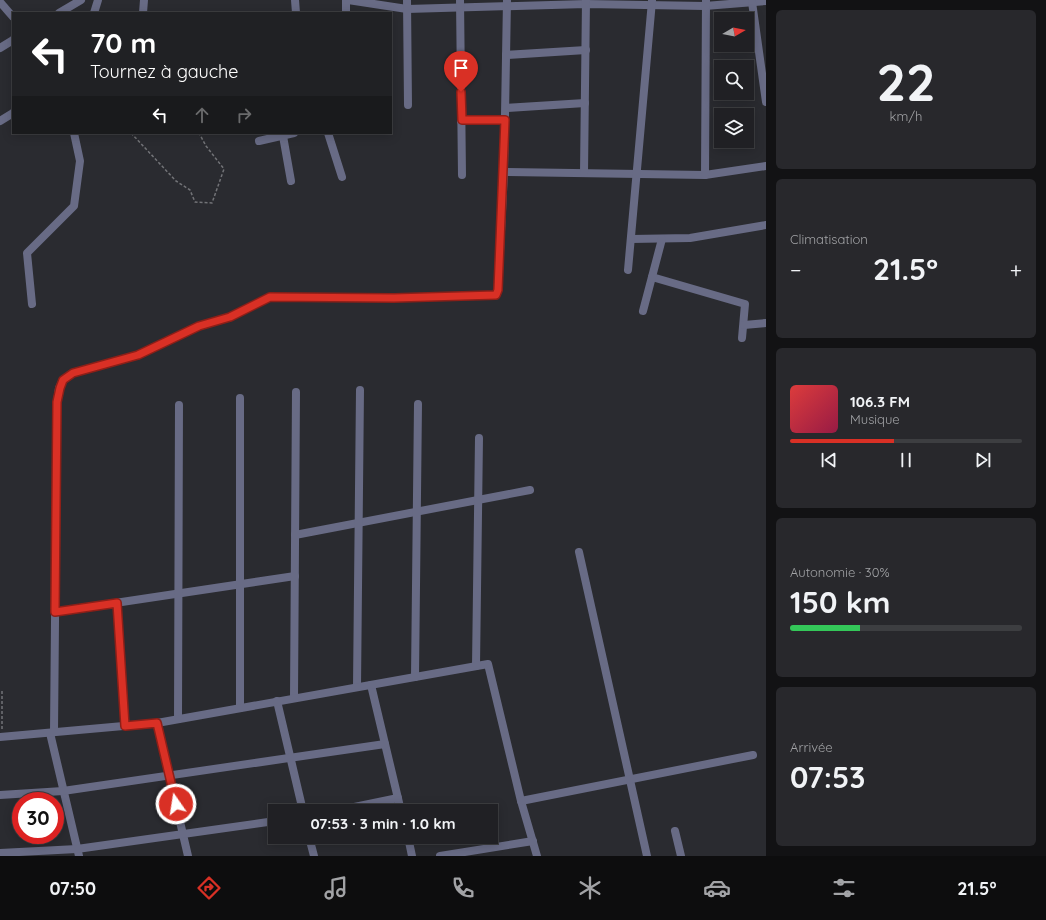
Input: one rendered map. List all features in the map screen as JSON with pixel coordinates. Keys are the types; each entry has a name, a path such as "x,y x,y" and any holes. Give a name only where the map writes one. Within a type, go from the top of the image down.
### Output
{"street":[{"path":"61,12 81,0"},
{"path":"94,12 98,0"},
{"path":"143,12 144,0"},
{"path":"296,0 296,12"},
{"path":"346,12 347,0 407,9 460,4 586,2 706,3 766,1"},
{"path":"407,0 408,105"},
{"path":"0,2 12,16"},
{"path":"584,173 586,2"},
{"path":"752,2 766,102"},
{"path":"78,852 63,790 52,733 57,402 63,380 73,373 138,355 199,326 230,317 270,297 394,298 496,295 498,290 504,172 507,3"},
{"path":"628,270 652,3"},
{"path":"705,175 706,3"},
{"path":"460,4 462,175"},
{"path":"0,48 12,41"},
{"path":"506,55 586,50"},
{"path":"506,108 585,103"},
{"path":"0,121 12,114"},
{"path":"462,120 505,120"},
{"path":"32,304 27,253 74,206 80,161 74,134"},
{"path":"259,141 290,134"},
{"path":"328,134 342,177"},
{"path":"283,136 291,181"},
{"path":"504,172 705,175 766,166"},
{"path":"630,239 690,238 766,224"},
{"path":"643,311 662,239"},
{"path":"652,277 745,304 742,338"},
{"path":"744,325 766,323"},
{"path":"357,687 360,390"},
{"path":"294,698 296,392"},
{"path":"240,398 240,708"},
{"path":"415,677 418,404"},
{"path":"178,719 179,405"},
{"path":"476,666 479,438"},
{"path":"295,535 530,490"},
{"path":"579,552 647,856"},
{"path":"55,612 295,576"},
{"path":"117,603 125,726"},
{"path":"1,737 157,723 488,664 521,801 537,856"},
{"path":"371,685 399,804"},
{"path":"277,701 301,804"},
{"path":"157,723 188,856"},
{"path":"0,795 63,790 385,744"},
{"path":"521,801 753,755"},
{"path":"369,804 398,798"},
{"path":"0,853 78,852 183,834 268,822"},
{"path":"676,830 681,856"},
{"path":"440,856 533,841"},
{"path":"311,844 314,856"},
{"path":"409,844 412,856"}],"path":[{"path":"132,134 176,181 190,190 195,202 212,203 224,169 206,146 200,134"},
{"path":"1,737 2,691"}],"route":[{"path":"176,804 157,723 125,726 117,603 55,612 57,402 63,380 73,373 138,355 199,326 242,312 270,297 394,298 496,295 498,290 505,120 462,120 461,92"}]}
